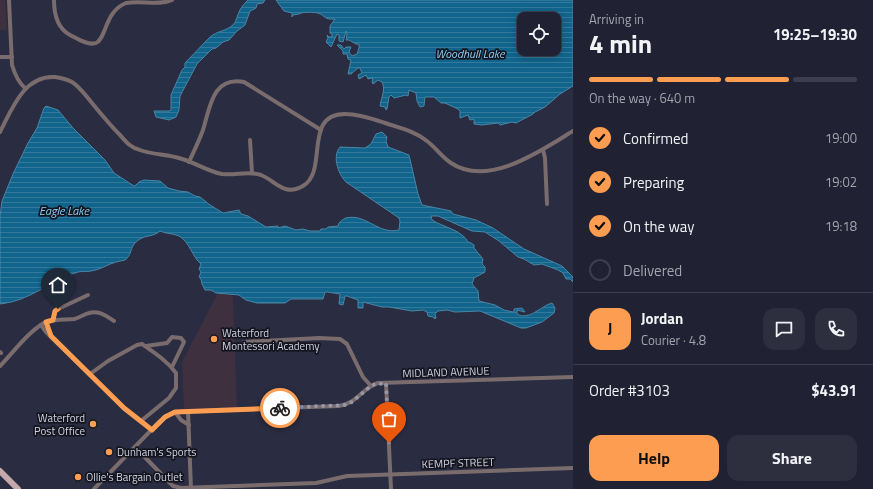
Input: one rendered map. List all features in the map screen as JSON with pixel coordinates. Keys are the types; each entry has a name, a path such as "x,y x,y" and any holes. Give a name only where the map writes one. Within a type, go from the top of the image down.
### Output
{"main road":[{"path":"0,471 18,489"}],"street":[{"path":"9,0 12,57 15,75 20,83 26,88"},
{"path":"54,0 56,18 64,31 84,41 93,43 98,42 108,20 114,11 120,6 137,0 163,2 172,0"},
{"path":"0,57 12,57"},
{"path":"0,132 26,88 42,78 56,77 71,82 81,90 117,132 133,148 184,159 209,171 225,174 252,172 263,176 280,188 297,189 303,186 311,178 315,169 318,140 321,130 328,120 333,116 340,114 352,114 412,132 428,142 452,164 463,169 470,170 484,170 504,167 520,162 543,150 573,130"},
{"path":"189,162 201,136 212,99 221,86 232,82 244,82 321,130"},
{"path":"250,140 252,172"},
{"path":"543,150 545,158 547,204"},
{"path":"53,320 55,311 88,295"},
{"path":"0,366 35,329 46,322 53,320 75,319 88,313 96,312 104,314 114,321"},
{"path":"46,322 51,336"},
{"path":"41,325 46,332 124,408 152,430"},
{"path":"90,374 126,350 138,345 142,344 146,346 167,344 172,337 181,338 184,342 172,367"},
{"path":"244,342 326,338 340,339 347,344 360,372 371,386"},
{"path":"142,421 169,398 176,388 176,372 166,361 146,346"},
{"name":"MIDLAND AVENUE","path":"175,412 339,406 352,402 371,386 386,383 573,377"},
{"path":"386,383 391,489"},
{"path":"188,411 191,488"},
{"path":"94,489 165,417 175,412 181,420 189,425"},
{"name":"KEMPF STREET","path":"135,447 169,482 177,488 317,486 347,476 573,468"},
{"path":"98,484 102,489"}],"shaded area":[{"path":"0,0 5,0 7,30 0,30"},
{"name":"Waterford Montessori Academy","path":"218,293 233,296 237,409 184,410 182,362"}],"water":[{"path":"248,0 265,0 263,3 257,4 256,8 250,11 245,25 229,40 212,49 197,64 180,96 179,110 176,117 169,120 156,117 154,111 171,110 171,95 182,70 185,67 185,63 210,37 233,25 239,12"},
{"name":"Woodhull Lake","path":"276,0 573,0 573,86 560,94 545,107 516,123 512,122 500,125 498,123 482,125 474,124 474,119 470,120 468,115 460,118 460,111 458,109 445,103 441,103 434,97 425,97 424,106 420,107 417,101 416,93 409,90 408,96 406,95 394,98 391,95 389,97 386,110 385,107 380,106 383,91 382,82 378,80 373,84 373,78 368,79 366,75 359,79 358,75 362,73 360,68 351,74 348,74 351,60 348,59 347,54 343,54 343,51 337,45 341,45 344,49 346,47 351,47 349,52 352,56 357,54 359,44 346,40 346,31 343,42 339,41 339,35 337,34 331,47 326,42 328,38 327,35 332,37 332,34 330,33 330,26 335,19 329,19 321,14 312,12 293,15 292,17 292,13 284,11"},
{"name":"Eagle Lake","path":"46,106 58,110 73,128 105,160 114,173 134,186 144,180 160,181 168,188 188,192 200,197 223,213 239,210 241,214 248,216 266,227 278,226 278,228 285,226 296,230 303,229 320,231 321,229 326,229 328,227 338,226 344,219 353,217 360,218 385,230 399,230 399,218 346,182 338,170 336,160 336,155 340,147 365,148 371,144 376,134 382,132 387,137 386,141 388,147 409,155 422,205 451,211 453,214 476,220 493,228 524,249 562,266 573,277 573,282 570,279 566,279 563,273 558,270 542,264 534,265 518,257 499,241 485,232 472,231 438,216 431,216 432,220 461,234 468,242 474,245 474,248 483,259 482,264 485,267 485,272 474,278 472,284 478,291 479,301 513,312 514,309 522,308 525,312 517,310 517,314 521,316 526,316 552,303 555,308 554,313 542,322 526,328 521,328 480,311 438,311 435,314 435,319 428,316 427,312 423,310 412,311 382,307 363,302 363,308 358,308 358,300 345,296 343,305 339,304 340,294 327,292 325,292 323,299 291,299 285,303 257,303 246,300 239,295 216,293 211,290 205,290 199,277 201,272 199,269 201,264 195,258 186,242 179,236 160,231 136,242 129,256 125,260 94,270 78,272 58,280 31,295 0,304 0,216 2,201 13,174 37,128"}],"way so far":[{"path":"280,408 346,405 360,396 372,385 386,383 389,443"}],"place":[{"name":"Waterford Montessori Academy","path":"214,339"},
{"name":"Waterford Post Office","path":"93,424"},
{"name":"Dunham's Sports","path":"109,452"},
{"name":"Ollie's Bargain Outlet","path":"78,477"}],"route":[{"path":"58,309 55,311 53,320 46,322 51,336 124,408 152,430 165,417 175,412 280,408"}]}
